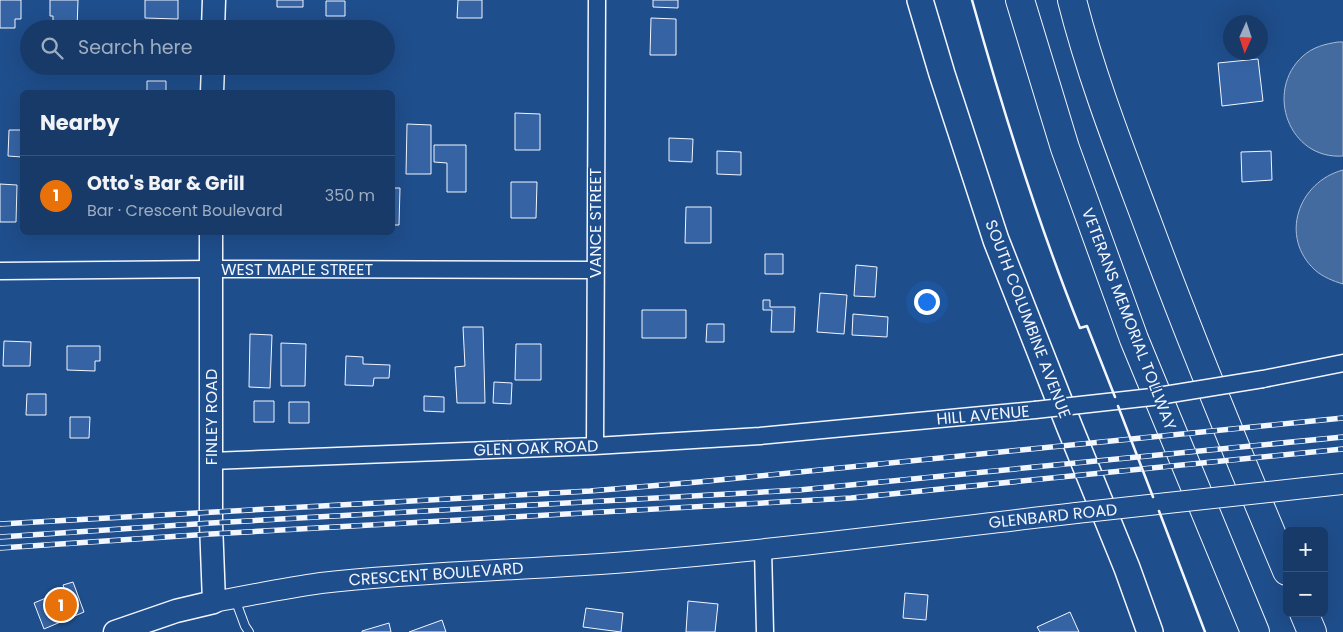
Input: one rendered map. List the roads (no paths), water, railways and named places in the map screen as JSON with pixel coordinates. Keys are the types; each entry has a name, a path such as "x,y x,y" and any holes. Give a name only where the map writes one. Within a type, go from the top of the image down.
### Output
{"highway":[{"name":"VETERANS MEMORIAL TOLLWAY","path":"1020,0 1065,148 1134,339 1254,632"},
{"path":"1072,0 1114,133 1172,287 1283,561"},
{"path":"1306,617 1312,632"}],"main road":[{"path":"213,20 214,0"},
{"name":"SOUTH COLUMBINE AVENUE","path":"920,0 996,240 1127,568 1150,632"},
{"path":"212,90 213,75"},
{"name":"FINLEY ROAD","path":"211,235 211,461 224,600"},
{"name":"CRESCENT BOULEVARD","path":"115,632 176,611 224,600"}],"street":[{"name":"VANCE STREET","path":"595,446 596,0"},
{"name":"WEST MAPLE STREET","path":"0,271 210,269 595,270"},
{"name":"HILL AVENUE","path":"860,426 1152,397 1263,379 1343,362"},
{"name":"GLEN OAK ROAD","path":"211,461 595,446 760,436 860,426"},
{"name":"GLENBARD ROAD","path":"763,549 1343,484"},
{"name":"CRESCENT BOULEVARD","path":"224,600 266,591 322,583 476,570 637,562 763,549"},
{"path":"763,549 765,632"}],"lane":[{"path":"224,600 249,632"}],"water":[{"path":"1343,42 1343,156 1324,154 1308,147 1296,135 1288,121 1284,104 1285,87 1291,71 1303,56 1319,46"},
{"path":"1343,170 1343,284 1315,270 1304,257 1298,242 1296,227 1299,212 1305,198 1327,176"}],"railway":[{"path":"0,524 590,491 1343,418"},
{"path":"0,537 211,523 799,490 1343,437"},
{"path":"0,548 211,534 851,498 1343,449"}],"place":[{"name":"Otto's Bar & Grill","path":"61,605"}]}
